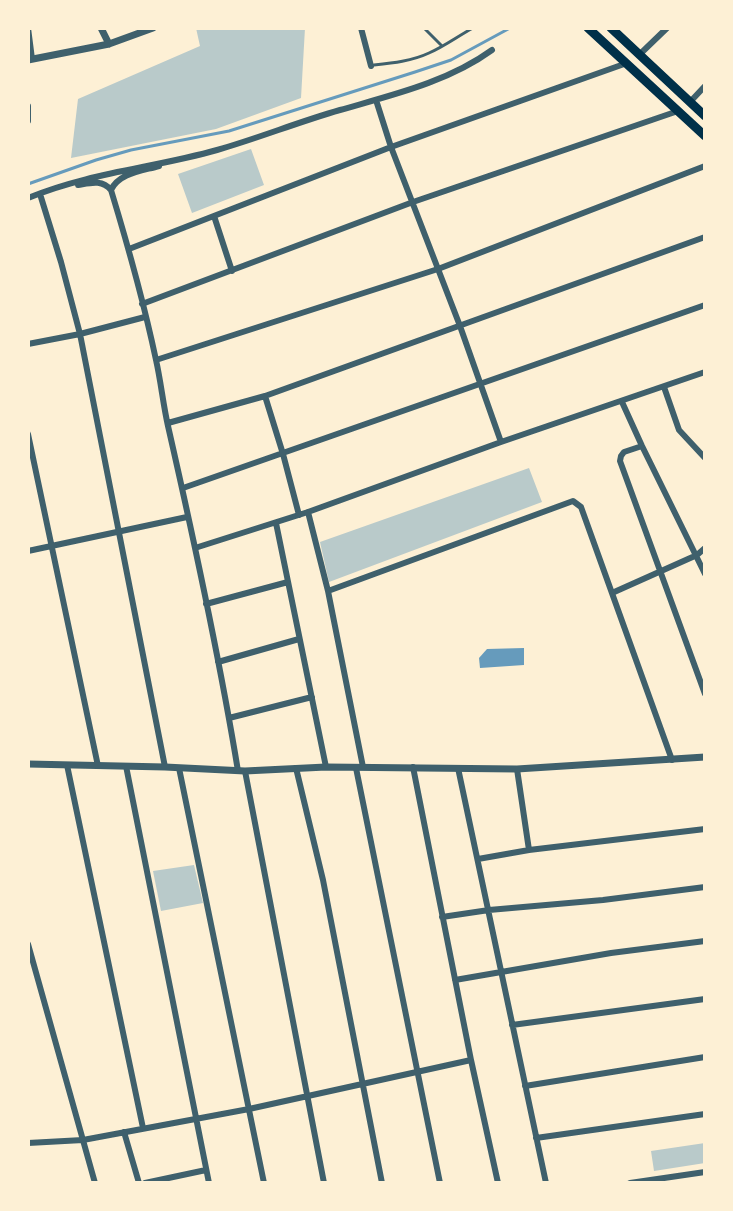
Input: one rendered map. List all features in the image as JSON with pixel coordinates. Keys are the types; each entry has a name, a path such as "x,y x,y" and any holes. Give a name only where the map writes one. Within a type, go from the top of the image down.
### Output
{"main road":[{"path":"588,28 705,136"},
{"path":"611,28 705,116"}],"street":[{"path":"28,28 30,59 109,44 151,28"},
{"path":"101,28 109,44"},
{"path":"361,28 371,66"},
{"path":"639,55 667,28"},
{"path":"111,190 122,177 440,79 473,64 492,50"},
{"path":"129,249 391,147 627,63"},
{"path":"690,102 705,86"},
{"path":"376,100 501,442"},
{"path":"28,106 28,121"},
{"path":"142,304 413,202 678,111"},
{"path":"28,198 101,175 208,152"},
{"path":"156,360 438,269 705,166"},
{"path":"40,194 92,182 107,185 129,249 183,488 324,1183"},
{"path":"40,194 80,334 165,767"},
{"path":"214,216 232,271"},
{"path":"168,423 265,396 705,237"},
{"path":"183,488 705,305"},
{"path":"28,344 145,317"},
{"path":"195,548 308,512 705,372"},
{"path":"664,387 679,430 705,458"},
{"path":"265,396 299,515"},
{"path":"622,402 705,574"},
{"path":"28,434 98,766"},
{"path":"642,446 624,452 620,461 705,694"},
{"path":"328,591 573,501 581,507 672,760"},
{"path":"308,512 328,591 440,1183"},
{"path":"28,551 187,517"},
{"path":"276,523 326,767"},
{"path":"612,593 697,555 705,548"},
{"path":"206,604 288,582"},
{"path":"218,662 299,639"},
{"path":"229,718 312,697"},
{"path":"28,764 241,771 326,767 517,769 705,757"},
{"path":"67,765 143,1128"},
{"path":"126,766 209,1183"},
{"path":"413,767 498,1183"},
{"path":"179,768 264,1183"},
{"path":"296,768 323,880 382,1183"},
{"path":"458,768 546,1183"},
{"path":"517,769 529,850"},
{"path":"478,859 705,829"},
{"path":"442,917 705,887"},
{"path":"455,980 611,953 705,941"},
{"path":"28,944 95,1183"},
{"path":"512,1025 705,999"},
{"path":"525,1086 705,1057"},
{"path":"28,1143 83,1140 249,1109 471,1060"},
{"path":"536,1138 705,1114"},
{"path":"124,1132 139,1183"},
{"path":"145,1183 206,1170"},
{"path":"630,1183 705,1172"}],"lane":[{"path":"424,28 442,46"},
{"path":"371,66 421,57 473,28"}],"shaded area":[{"path":"196,28 305,28 301,98 216,129 71,158 78,99 200,46"},
{"path":"251,149 264,185 192,213 178,174"},
{"path":"529,468 542,502 329,582 320,542"},
{"path":"194,865 203,903 161,911 153,871"},
{"path":"705,1143 705,1163 654,1171 651,1151"}],"water":[{"path":"524,648 524,665 480,668 479,658 487,649"}],"waterway":[{"path":"28,184 131,150 229,131 415,72 451,60 510,28"}]}
